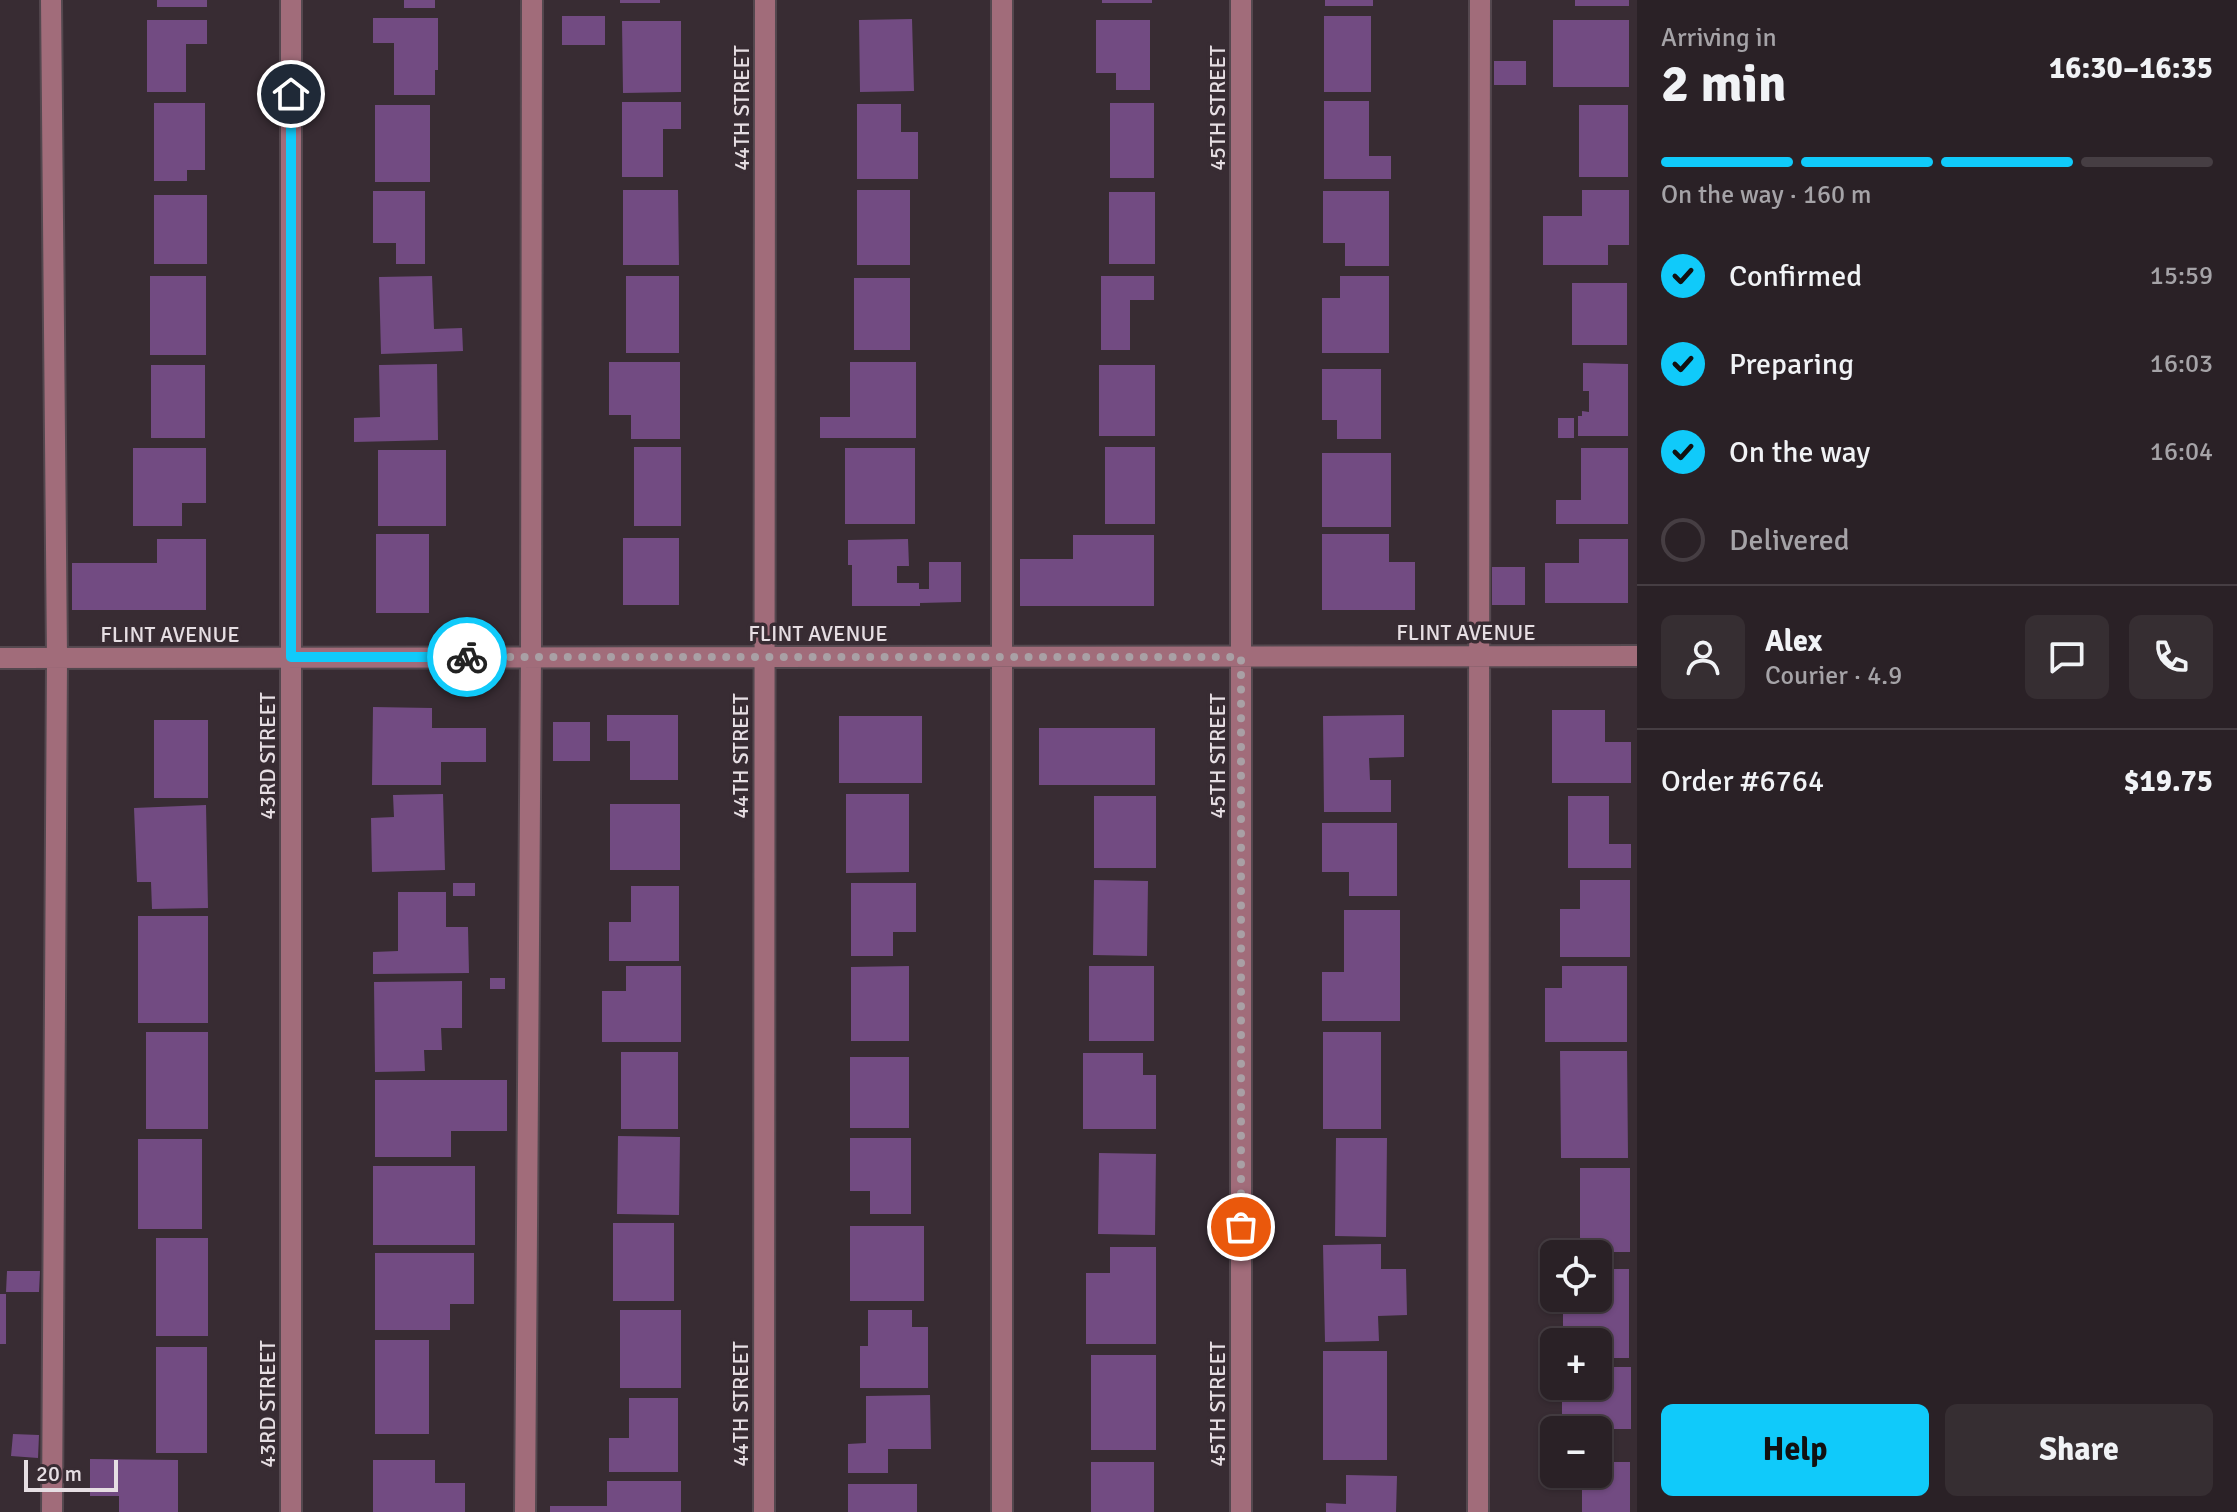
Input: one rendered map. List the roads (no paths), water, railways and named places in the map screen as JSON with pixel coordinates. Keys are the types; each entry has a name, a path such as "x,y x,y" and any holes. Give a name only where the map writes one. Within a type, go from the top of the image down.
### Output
{"street":[{"path":"51,0 57,658 52,1512"},
{"name":"43RD STREET","path":"291,0 291,1512"},
{"path":"525,1512 532,0"},
{"name":"44TH STREET","path":"764,1512 765,0"},
{"path":"1002,0 1002,1512"},
{"name":"45TH STREET","path":"1241,0 1241,1512"},
{"path":"1478,1512 1480,0"},
{"name":"FLINT AVENUE","path":"0,658 1637,656"}]}
